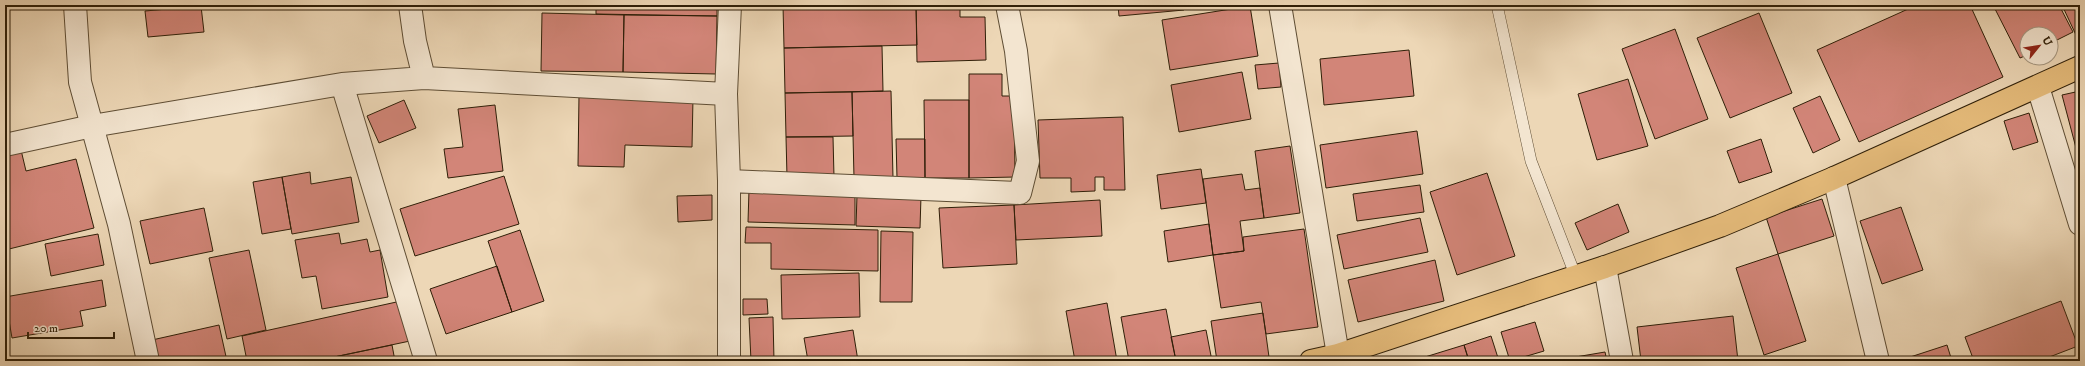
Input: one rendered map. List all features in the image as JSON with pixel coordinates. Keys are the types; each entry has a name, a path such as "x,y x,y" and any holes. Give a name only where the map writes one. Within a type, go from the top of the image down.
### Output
{"highway":[{"path":"1311,361 1338,355 1576,277 1720,226 1834,178 2080,67"}],"street":[{"path":"75,5 80,82 119,224 148,361"},
{"path":"410,5 415,41 424,78"},
{"path":"729,361 729,181 726,94 730,5"},
{"path":"729,181 1020,193 1028,161 1016,51 1007,5"},
{"path":"1280,5 1338,355"},
{"path":"5,145 92,126 342,84 424,78 726,94"},
{"path":"342,84 426,361"},
{"path":"2038,87 2080,224"},
{"path":"1834,178 1878,361"},
{"path":"1605,267 1622,361"}],"lane":[{"path":"1497,5 1532,161 1576,277"}],"building":[{"path":"596,5 717,5 717,16 596,14"},
{"path":"783,5 916,5 917,45 784,48"},
{"path":"916,5 960,5 960,17 985,17 986,60 917,62"},
{"path":"1118,5 1183,5 1184,10 1119,16"},
{"path":"1917,5 1970,5 2003,77 1859,142 1817,50"},
{"path":"1993,5 2059,5 2073,32 2059,39 2059,26 2019,26 2019,56"},
{"path":"2062,5 2080,5 2080,33 2076,35"},
{"path":"201,6 204,32 148,37 145,11"},
{"path":"1250,6 1258,56 1170,70 1162,20"},
{"path":"542,13 624,15 623,72 541,71"},
{"path":"1759,13 1792,93 1730,118 1697,38"},
{"path":"624,15 717,16 716,74 623,72"},
{"path":"1675,29 1708,119 1655,139 1622,49"},
{"path":"882,46 883,91 785,93 784,48"},
{"path":"1409,50 1414,96 1324,105 1320,59"},
{"path":"1279,63 1281,87 1258,89 1255,65"},
{"path":"1242,72 1251,119 1179,132 1171,85"},
{"path":"969,74 1002,74 1002,96 1014,96 1015,177 969,178"},
{"path":"1628,79 1648,146 1597,160 1578,94"},
{"path":"891,91 893,178 854,178 852,92"},
{"path":"2080,91 2080,163 2062,95"},
{"path":"852,92 853,136 786,137 785,93"},
{"path":"579,95 693,98 692,147 625,145 624,167 578,166"},
{"path":"1820,96 1840,140 1813,153 1793,108"},
{"path":"404,100 416,128 379,143 367,116"},
{"path":"924,100 969,100 969,178 925,178"},
{"path":"495,105 503,171 448,178 444,149 463,147 458,109"},
{"path":"2029,113 2038,142 2013,150 2004,121"},
{"path":"1123,117 1125,190 1104,190 1104,177 1095,177 1095,191 1071,192 1071,178 1040,178 1038,120"},
{"path":"1417,131 1423,174 1326,188 1320,145"},
{"path":"786,137 833,137 834,177 787,177"},
{"path":"896,139 925,139 925,178 897,178"},
{"path":"1761,139 1772,172 1739,183 1727,151"},
{"path":"1290,146 1300,213 1264,218 1255,151"},
{"path":"21,150 26,171 76,159 94,228 5,250 5,154"},
{"path":"1201,169 1206,203 1161,209 1157,175"},
{"path":"310,172 311,184 351,177 359,222 292,234 282,177"},
{"path":"1487,173 1515,256 1457,275 1430,192"},
{"path":"1242,174 1245,190 1260,188 1264,218 1240,221 1244,251 1213,255 1203,179"},
{"path":"504,176 519,224 415,256 400,209"},
{"path":"282,177 291,229 262,234 253,182"},
{"path":"1420,185 1424,212 1357,221 1353,194"},
{"path":"749,190 855,193 855,225 748,222"},
{"path":"712,195 712,220 678,222 677,196"},
{"path":"857,195 921,196 920,228 856,226"},
{"path":"1822,199 1834,236 1778,254 1766,217"},
{"path":"1100,200 1102,236 1016,240 1014,205"},
{"path":"1618,204 1629,232 1587,250 1575,223"},
{"path":"1014,205 1017,264 943,268 939,208"},
{"path":"1901,207 1923,270 1882,284 1860,221"},
{"path":"204,208 213,251 150,264 140,221"},
{"path":"1420,218 1428,252 1344,269 1337,235"},
{"path":"1209,224 1213,255 1168,262 1164,231"},
{"path":"746,227 878,230 878,271 771,269 771,243 745,243"},
{"path":"1304,229 1318,327 1266,334 1261,302 1221,308 1213,255 1244,251 1243,237"},
{"path":"520,230 544,301 512,312 488,241"},
{"path":"881,231 913,232 912,302 880,302"},
{"path":"339,233 341,244 367,239 370,252 380,250 388,297 322,309 316,276 302,278 295,240"},
{"path":"98,234 104,265 51,276 45,244"},
{"path":"249,250 266,330 227,339 209,258"},
{"path":"1778,254 1806,341 1764,355 1736,268"},
{"path":"1435,260 1444,301 1358,322 1348,280"},
{"path":"497,266 512,312 446,334 430,289"},
{"path":"859,273 860,317 782,319 781,275"},
{"path":"102,280 106,306 80,311 83,326 12,338 5,297"},
{"path":"743,299 767,299 768,314 743,315"},
{"path":"401,301 410,341 315,361 247,361 242,336"},
{"path":"2061,301 2078,346 2039,361 1974,361 1965,337"},
{"path":"1107,303 1117,361 1075,361 1066,311"},
{"path":"1166,309 1176,361 1129,361 1121,317"},
{"path":"1263,313 1269,357 1237,361 1217,361 1211,321"},
{"path":"1733,316 1738,361 1641,361 1637,327"},
{"path":"773,317 774,361 751,361 749,318"},
{"path":"1535,322 1544,351 1510,361 1501,332"},
{"path":"219,325 227,361 156,361 152,340"},
{"path":"853,330 858,361 808,361 804,338"},
{"path":"1206,330 1212,361 1176,361 1171,337"},
{"path":"1491,336 1499,361 1469,361 1464,345"},
{"path":"392,345 395,361 315,361"},
{"path":"1464,345 1469,361 1412,361"},
{"path":"1947,345 1952,361 1898,361"},
{"path":"1605,352 1607,361 1552,361"}]}
